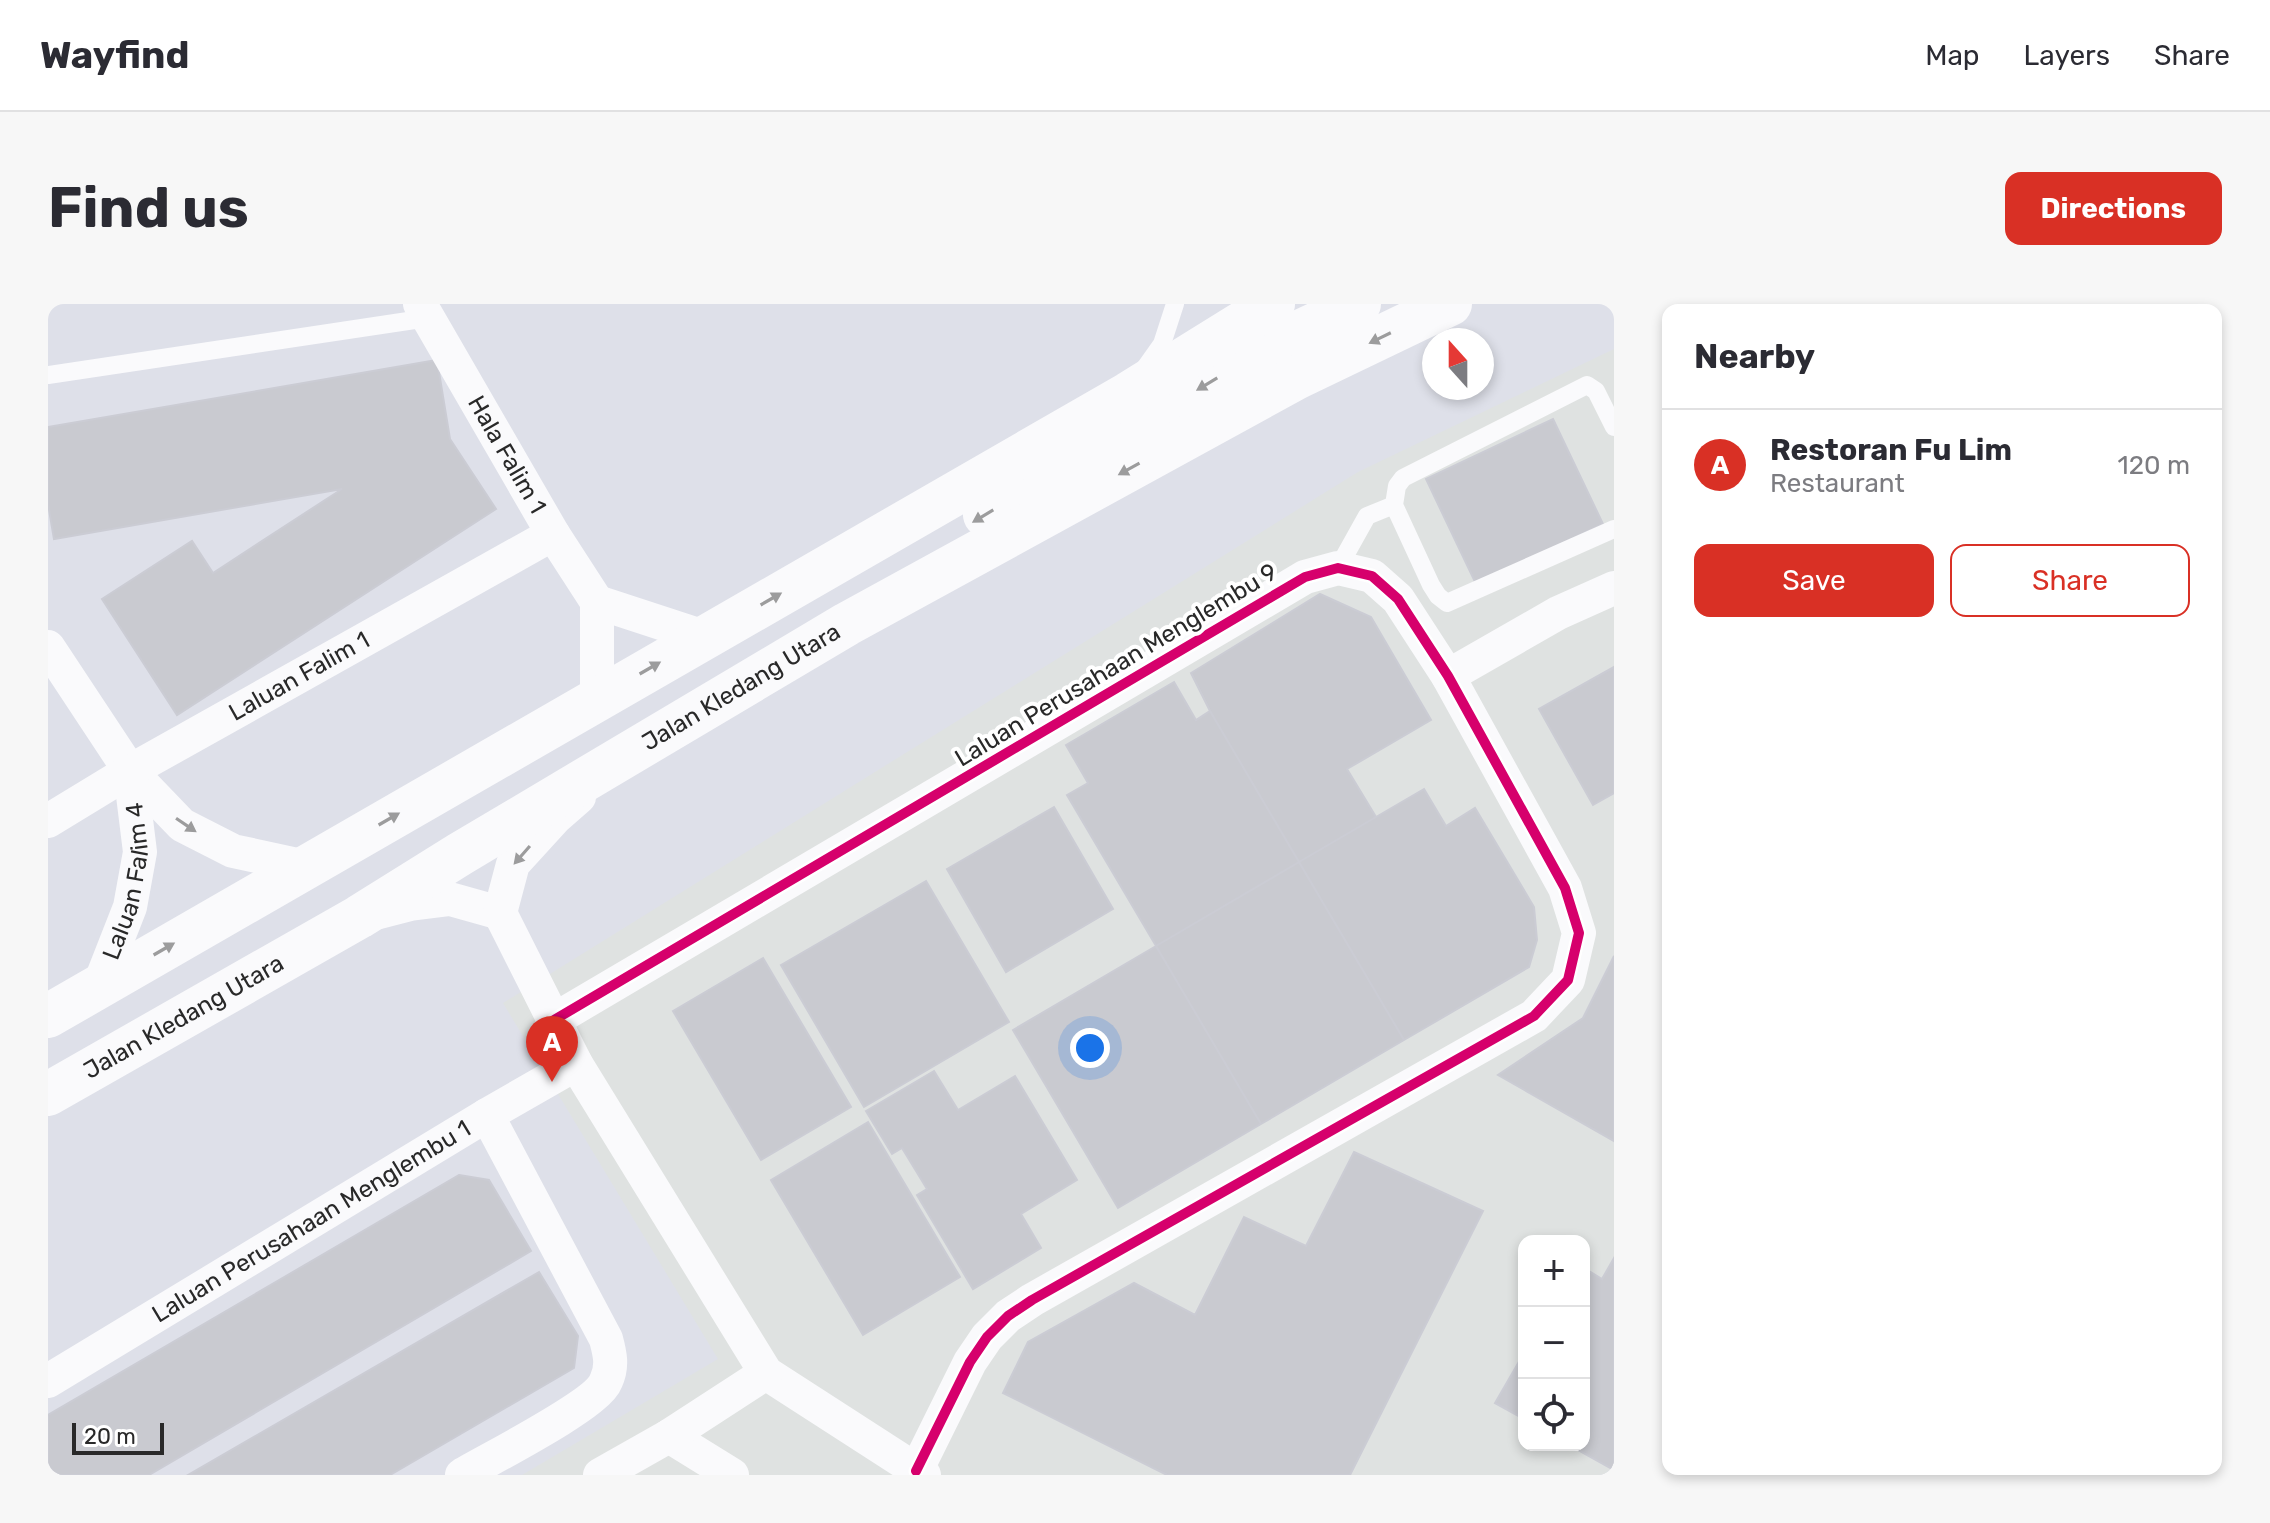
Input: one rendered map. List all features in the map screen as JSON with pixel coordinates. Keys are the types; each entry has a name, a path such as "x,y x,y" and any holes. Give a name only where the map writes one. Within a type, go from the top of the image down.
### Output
{"main road":[{"path":"48,1016 1263,316 1359,304"},
{"name":"Jalan Kledang Utara","path":"48,1094 359,917 847,624 1296,378 1450,304"},
{"path":"460,854 621,731 1263,316"}],"street":[{"name":"Hala Falim 1","path":"424,311 553,534 597,602"},
{"name":"Laluan Falim 1","path":"48,821 130,771 553,534"},
{"path":"617,761 555,818 513,864 500,913 576,1064 766,1373 920,1473 970,1362 987,1337 1008,1316 1534,1016 1568,980 1579,933 1565,888 1448,676 1398,599 1372,576 1338,568"},
{"name":"Laluan Perusahaan Menglembu 9","path":"554,1020 1305,577 1338,568"},
{"path":"1448,676 1558,613 1614,588"},
{"path":"597,699 597,602 704,637"},
{"name":"Laluan Falim 4","path":"48,647 130,771 182,825 233,851 307,867"},
{"name":"Laluan Falim 4","path":"99,986 130,907 140,852 130,771"},
{"path":"359,917 410,904 450,899 500,913"},
{"name":"Laluan Perusahaan Menglembu 1","path":"48,1381 576,1064"},
{"path":"462,1475 589,1402 606,1383 611,1361 606,1339 487,1115"},
{"path":"600,1475 669,1436 766,1373"},
{"path":"669,1436 732,1475"}],"lane":[{"path":"1128,394 1162,344 1175,304"},
{"path":"48,375 424,311"},
{"path":"1614,427 1596,391 1587,385 1403,478 1397,486 1394,505 1431,585 1447,603 1614,529"},
{"path":"1338,568 1367,516 1394,505"}],"shaded area":[{"path":"1614,349 1614,1475 522,1475 718,1359 503,1003 1358,472"}],"building":[{"path":"437,360 450,439 496,509 177,715 102,599 192,541 213,573 342,489 54,539 48,504 48,427"},
{"path":"1553,419 1603,524 1476,584 1426,479"},
{"path":"1320,594 1371,617 1431,720 1347,769 1376,817 1299,862 1191,673"},
{"path":"1614,667 1614,793 1593,805 1539,709"},
{"path":"1174,682 1196,720 1210,711 1299,862 1156,946 1067,795 1088,783 1066,745"},
{"path":"1424,789 1446,826 1475,808 1534,907 1537,940 1529,967 1404,1040 1299,862"},
{"path":"1054,807 1113,909 1006,972 947,869"},
{"path":"1299,862 1404,1040 1261,1124 1156,946"},
{"path":"926,881 1009,1022 864,1107 781,965"},
{"path":"1156,946 1261,1124 1118,1208 1013,1030"},
{"path":"1614,956 1614,1141 1498,1075 1583,1018"},
{"path":"763,958 851,1107 761,1160 673,1011"},
{"path":"934,1071 958,1110 1015,1076 1077,1180 1021,1214 1041,1248 973,1289 917,1195 927,1189 902,1148 892,1154 866,1111"},
{"path":"868,1122 960,1277 863,1335 771,1180"},
{"path":"1354,1152 1483,1211 1350,1475 1167,1475 1003,1393 1028,1342 1134,1283 1195,1315 1244,1217 1306,1246"},
{"path":"459,1175 489,1180 531,1251 149,1475 48,1475 48,1415"},
{"path":"1614,1258 1614,1470 1580,1451 1590,1451 1590,1272 1602,1279"},
{"path":"539,1272 578,1336 574,1368 390,1475 188,1475"},
{"path":"1518,1363 1518,1416 1495,1403"}],"cycle path":[{"path":"554,1020 1305,577 1338,568 1372,576 1398,599 1448,676 1565,888 1579,933 1568,980 1534,1016 1008,1316 987,1337 970,1362 916,1471"}],"place":[{"name":"Restoran Fu Lim","path":"552,1082"}]}
